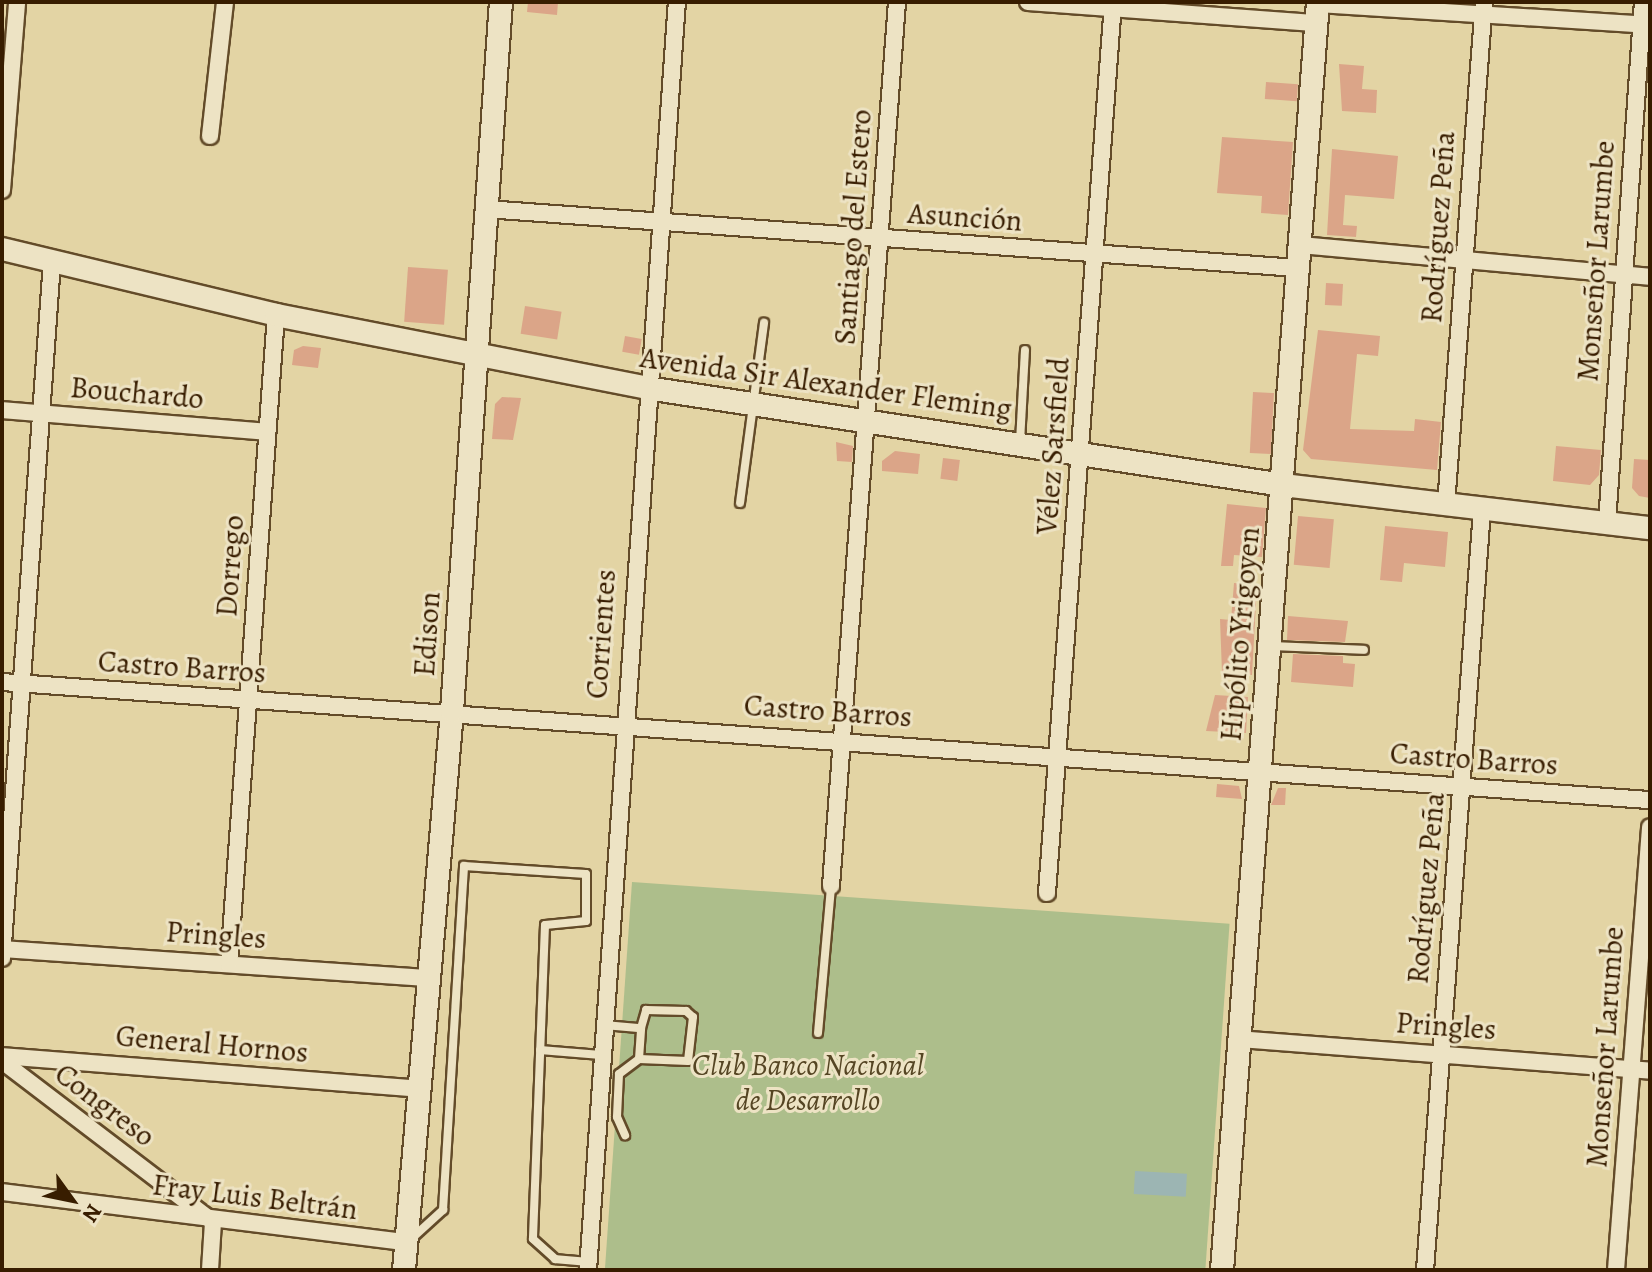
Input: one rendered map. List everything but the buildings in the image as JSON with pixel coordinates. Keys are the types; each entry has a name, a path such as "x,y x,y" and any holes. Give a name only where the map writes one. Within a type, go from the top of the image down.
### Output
{"street":[{"path":"2,190 17,2"},
{"path":"210,136 225,2"},
{"name":"Edison","path":"404,1270 426,978 452,711 479,358 501,2"},
{"name":"Corrientes","path":"588,1266 622,724 677,2"},
{"name":"Santiago del Estero","path":"831,886 845,740 897,2"},
{"path":"1028,2 1318,10 1484,9 1646,25"},
{"name":"Monseñor Larumbe","path":"1607,523 1622,275 1646,25 1643,2"},
{"name":"Vélez Sarsfield","path":"1047,893 1113,5"},
{"name":"Rodríguez Peña","path":"1446,505 1484,9"},
{"name":"Hipólito Yrigoyen","path":"1222,1270 1318,10"},
{"name":"Asunción","path":"486,209 1297,268"},
{"path":"1300,245 1650,277"},
{"name":"Avenida Sir Alexander Fleming","path":"2,249 276,315 479,358 647,388 1019,442 1283,485 1650,528"},
{"path":"2,958 52,262"},
{"name":"Dorrego","path":"229,964 276,315"},
{"name":"Bouchardo","path":"2,410 267,432"},
{"name":"Rodríguez Peña","path":"1425,1270 1482,510"},
{"name":"Castro Barros","path":"2,682 452,711 1650,800"},
{"name":"Monseñor Larumbe","path":"1616,1270 1650,827"},
{"name":"Pringles","path":"2,949 426,978"},
{"name":"Pringles","path":"1238,1039 1650,1071"},
{"name":"General Hornos","path":"2,1059 418,1089"},
{"name":"Congreso","path":"2,1059 213,1222"},
{"name":"Fray Luis Beltrán","path":"2,1192 213,1222 406,1242"},
{"path":"210,1270 213,1222"}],"lane":[{"path":"740,503 764,323"},
{"path":"1019,442 1025,350"},
{"path":"1269,646 1364,650"},
{"path":"406,1242 443,1210 464,866 588,877 586,921 545,925 533,1239 555,1259 588,1266"},
{"path":"818,1033 831,886"},
{"path":"625,1135 617,1117 619,1074 639,1059 688,1061 693,1017 686,1011 646,1010 641,1028 639,1059"},
{"path":"603,1025 641,1028"},
{"path":"540,1050 601,1055"}],"green space":[{"name":"Club Banco Nacional de Desarrollo","path":"632,882 1230,924 1205,1270 605,1270"}],"water":[{"path":"1135,1171 1187,1174 1186,1197 1134,1194"}]}
